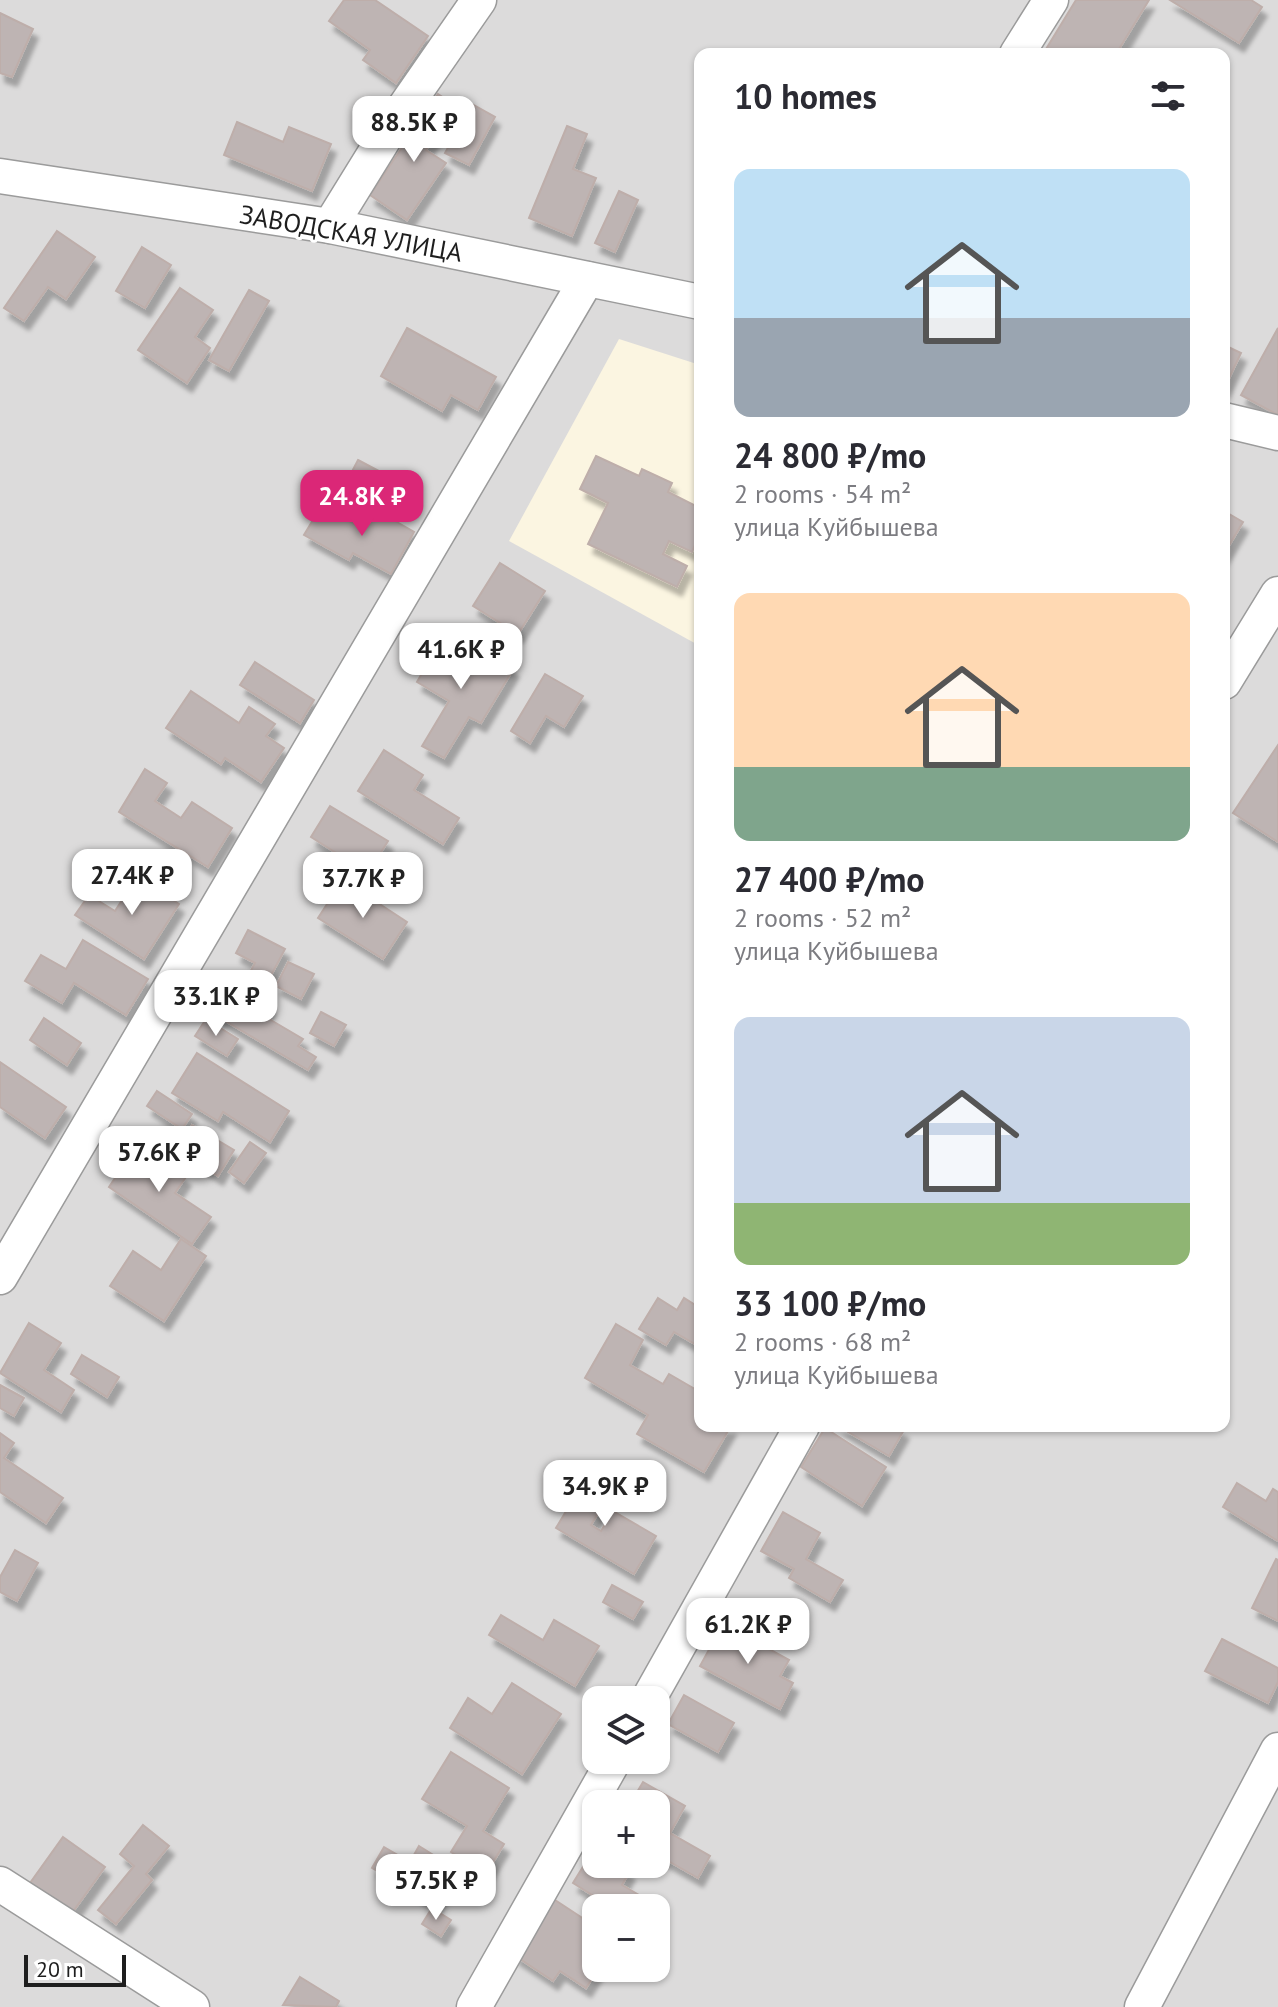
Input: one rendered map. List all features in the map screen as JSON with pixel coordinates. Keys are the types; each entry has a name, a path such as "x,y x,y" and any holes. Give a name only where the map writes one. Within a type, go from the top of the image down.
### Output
{"street":[{"path":"330,226 393,124 479,0"},
{"path":"1021,48 1051,0"},
{"name":"ЗАВОДСКАЯ УЛИЦА","path":"0,176 330,226 694,301"},
{"path":"0,1277 587,279"},
{"path":"1230,421 1278,433"},
{"path":"1230,672 1277,597"},
{"path":"656,1686 799,1432"},
{"path":"1142,2007 1278,1750"},
{"path":"474,2007 606,1774"},
{"path":"0,1884 192,2007"}],"shaded area":[{"path":"0,0 1278,0 1278,2007 0,2007"},
{"path":"619,339 694,363 694,643 509,541"}],"building":[{"path":"344,0 375,0 428,36 396,83 363,60 370,50 329,21"},
{"path":"1076,0 1149,0 1120,48 1047,48"},
{"path":"1170,0 1251,0 1262,7 1239,43"},
{"path":"0,13 33,29 12,77 0,73"},
{"path":"438,94 456,106 426,150 446,163 407,220 370,195"},
{"path":"472,104 495,117 469,165 445,153"},
{"path":"237,122 283,142 289,127 331,144 312,191 224,155"},
{"path":"567,126 587,134 573,169 596,178 572,236 529,218"},
{"path":"619,191 638,200 615,252 595,243"},
{"path":"57,231 95,257 66,299 48,287 24,321 4,308"},
{"path":"142,247 171,265 145,308 116,291"},
{"path":"180,288 213,310 195,337 210,348 187,383 138,350"},
{"path":"249,290 269,301 229,371 209,360"},
{"path":"407,328 496,377 478,410 451,395 442,411 381,376"},
{"path":"1278,328 1278,415 1241,395"},
{"path":"1230,348 1241,353 1230,376"},
{"path":"596,456 639,476 642,469 672,483 668,492 694,505 692,552 669,541 663,554 687,566 677,587 588,544 608,503 580,489"},
{"path":"358,460 392,478 381,499 347,481"},
{"path":"322,505 363,529 374,509 414,532 391,574 353,553 349,560 304,535"},
{"path":"1230,514 1243,522 1230,544"},
{"path":"500,563 545,591 518,634 473,606"},
{"path":"441,641 472,659 479,647 514,668 481,723 469,717 444,758 422,746 449,701 417,682"},
{"path":"255,662 314,700 300,723 240,685"},
{"path":"545,674 583,696 564,727 546,716 530,743 511,731"},
{"path":"191,691 239,723 249,707 275,724 266,736 284,748 261,782 225,758 221,764 166,728"},
{"path":"1278,745 1278,842 1233,813"},
{"path":"384,750 423,775 414,790 459,818 443,844 358,791"},
{"path":"145,769 167,783 155,801 181,818 192,802 232,828 208,867 119,812"},
{"path":"330,806 388,841 368,873 311,837"},
{"path":"137,877 179,904 144,959 75,915 89,895 115,911"},
{"path":"343,880 407,922 383,959 318,918"},
{"path":"248,930 285,949 266,985 248,976 255,963 236,953"},
{"path":"83,940 148,979 126,1015 74,983 62,1003 25,981 41,955 66,969"},
{"path":"288,962 314,974 301,999 276,986"},
{"path":"229,980 270,1005 264,1016 303,1039 298,1046 316,1057 308,1070 210,1012"},
{"path":"321,1012 346,1025 334,1046 310,1033"},
{"path":"44,1018 81,1043 67,1065 30,1040"},
{"path":"206,1019 238,1039 227,1056 195,1036"},
{"path":"197,1053 289,1111 270,1142 223,1112 218,1121 172,1093"},
{"path":"0,1062 66,1107 45,1138 0,1107"},
{"path":"157,1091 192,1114 182,1129 147,1106"},
{"path":"192,1125 234,1150 218,1176 177,1150"},
{"path":"250,1142 266,1153 244,1183 229,1172"},
{"path":"138,1144 186,1177 175,1193 211,1217 192,1244 109,1187"},
{"path":"181,1239 206,1256 164,1321 110,1286 133,1251 161,1270"},
{"path":"658,1298 677,1310 684,1298 694,1304 694,1344 674,1332 666,1345 639,1329"},
{"path":"29,1323 61,1343 44,1370 74,1390 61,1412 0,1373"},
{"path":"616,1324 643,1340 630,1365 663,1384 669,1374 694,1389 694,1432 727,1432 704,1472 637,1434 648,1415 585,1378"},
{"path":"82,1355 119,1377 107,1397 71,1374"},
{"path":"0,1385 24,1398 14,1416 0,1408"},
{"path":"823,1432 831,1432 886,1467 862,1506 801,1467"},
{"path":"848,1432 903,1432 889,1456"},
{"path":"0,1433 14,1443 4,1458 63,1498 46,1523 0,1492"},
{"path":"587,1476 612,1490 591,1525 601,1531 613,1511 656,1536 634,1574 556,1528"},
{"path":"1237,1483 1266,1501 1273,1489 1278,1492 1278,1541 1223,1507"},
{"path":"783,1512 820,1533 806,1559 843,1580 830,1602 789,1578 794,1569 761,1551"},
{"path":"15,1550 38,1563 17,1601 0,1592 0,1577"},
{"path":"1278,1560 1278,1621 1252,1608"},
{"path":"612,1585 643,1602 633,1619 603,1602"},
{"path":"501,1615 543,1640 554,1620 599,1646 575,1686 489,1635"},
{"path":"723,1624 789,1660 780,1676 793,1683 780,1709 700,1666"},
{"path":"1222,1639 1278,1668 1278,1682 1268,1703 1205,1671"},
{"path":"512,1683 561,1714 522,1774 450,1728 468,1698 492,1714"},
{"path":"684,1695 734,1723 718,1752 670,1725"},
{"path":"451,1752 509,1788 483,1831 504,1844 486,1874 451,1852 467,1826 422,1799"},
{"path":"643,1782 657,1790 638,1790"},
{"path":"670,1797 685,1806 670,1833"},
{"path":"143,1825 169,1846 146,1874 152,1880 116,1924 98,1910 134,1866 120,1854"},
{"path":"670,1833 710,1856 698,1878 670,1862"},
{"path":"63,1837 105,1867 72,1913 30,1883"},
{"path":"419,1846 456,1869 435,1905 372,1868 384,1847 410,1862"},
{"path":"582,1868 582,1878 626,1878 622,1885 637,1894 591,1894 573,1883"},
{"path":"552,1898 582,1918 582,1982 590,1982 586,1988 560,1971 553,1981 514,1955"},
{"path":"432,1908 451,1920 441,1936 422,1924"},
{"path":"300,1977 339,2001 336,2007 283,2005"}]}
